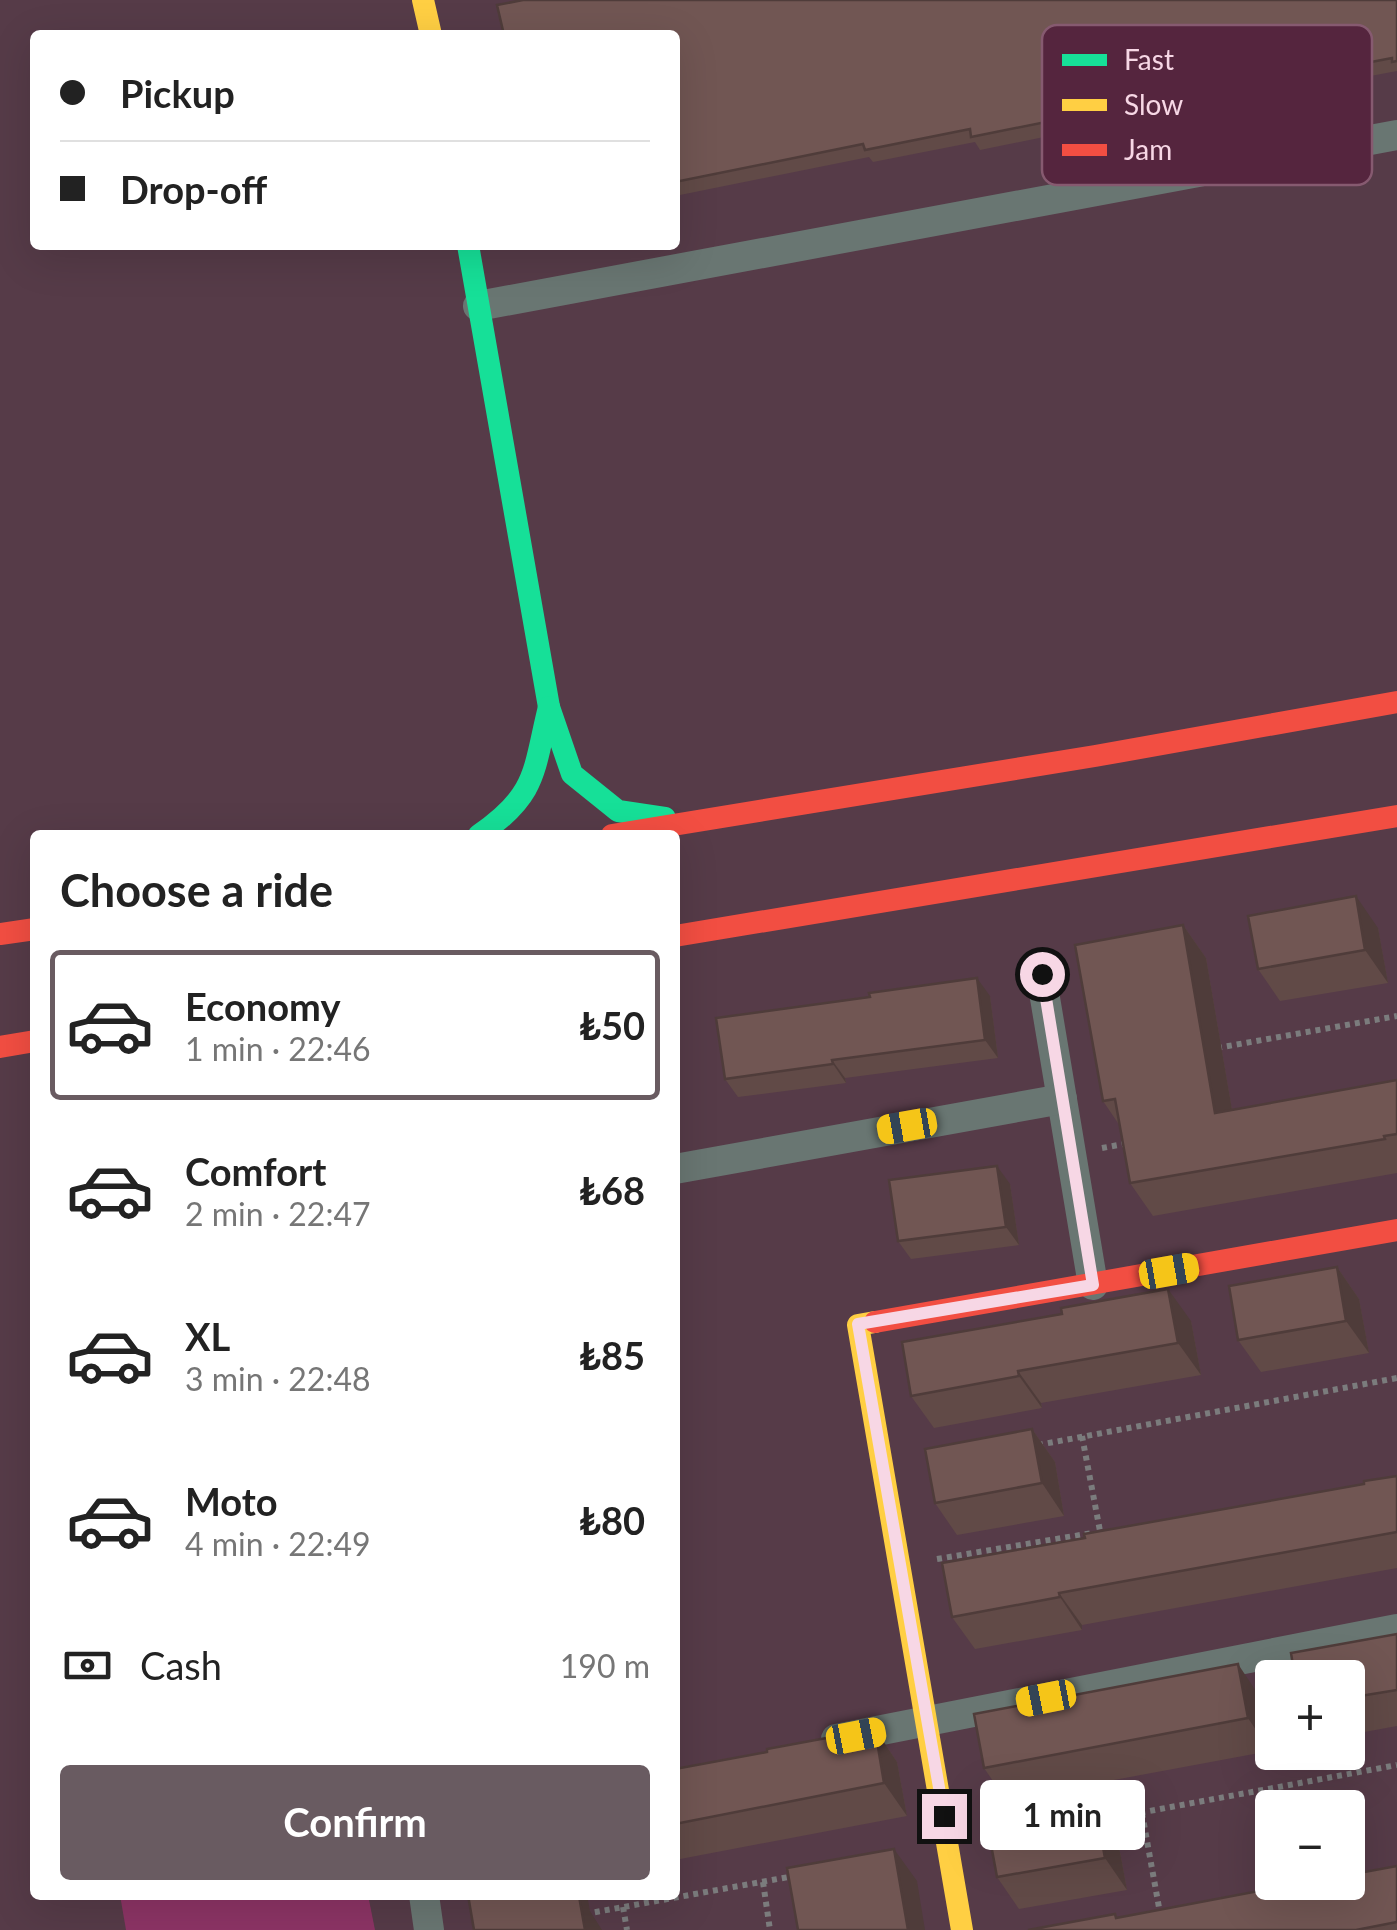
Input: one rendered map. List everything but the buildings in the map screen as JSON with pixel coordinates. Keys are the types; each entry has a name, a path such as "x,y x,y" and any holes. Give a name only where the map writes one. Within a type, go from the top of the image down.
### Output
{"street":[{"path":"424,0 430,30"},
{"path":"1372,140 1397,135"},
{"path":"478,306 1128,185"},
{"path":"469,250 549,707 572,774 618,810 691,822"},
{"path":"642,830 1397,702"},
{"path":"487,830 506,816 530,787 549,707"},
{"path":"680,935 1397,816"},
{"path":"0,934 30,930"},
{"path":"1042,974 1093,1285"},
{"path":"0,1047 30,1043"},
{"path":"680,1167 1062,1098"},
{"path":"962,1930 858,1324 1397,1230"},
{"path":"812,1744 1397,1628"},
{"path":"425,1900 428,1930"}],"path":[{"path":"1205,1050 1397,1016"},
{"path":"1071,1153 1146,1140"},
{"path":"1028,1446 1397,1378"},
{"path":"1082,1436 1100,1531"},
{"path":"902,1565 1119,1528"},
{"path":"1084,1824 1397,1765"},
{"path":"1142,1813 1160,1914"},
{"path":"680,1897 800,1875"},
{"path":"762,1882 770,1930"},
{"path":"568,1917 662,1900"},
{"path":"623,1907 627,1930"},
{"path":"1144,1917 1179,1910"}],"shaded area":[{"path":"121,1900 369,1900 375,1930 126,1930"}],"traffic: fast":[{"path":"469,250 549,707"},
{"path":"485,830 523,794 535,765 549,707 572,774 618,811 665,818"}],"traffic: slow":[{"path":"423,0 430,30"},
{"path":"875,1322 858,1325 962,1930"}],"traffic: jam":[{"path":"643,830 1397,702"},
{"path":"680,935 1397,816"},
{"path":"0,934 30,930"},
{"path":"0,1047 30,1042"},
{"path":"875,1322 1397,1230"}],"route":[{"path":"944,1816 858,1324 1093,1285 1042,974"}]}
